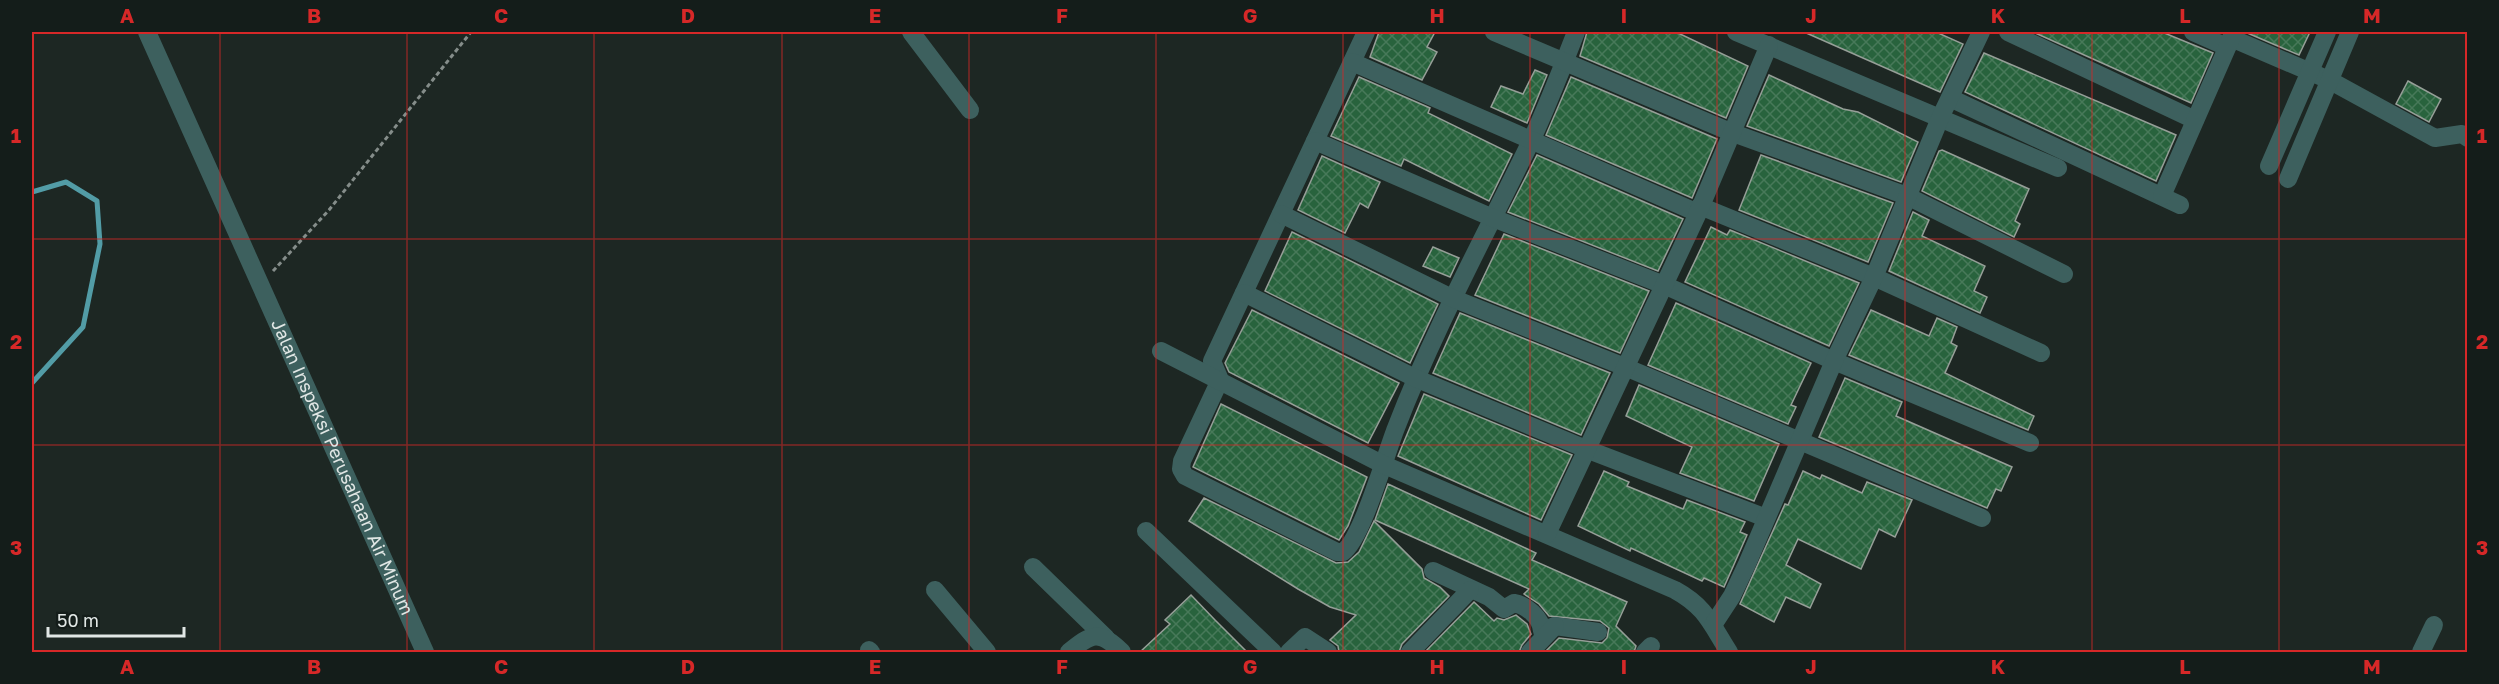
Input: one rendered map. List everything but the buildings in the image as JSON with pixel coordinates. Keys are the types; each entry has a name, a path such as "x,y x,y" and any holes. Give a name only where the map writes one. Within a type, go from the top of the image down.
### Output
{"street":[{"name":"Jalan Inspeksi Perusahaan Air Minum","path":"147,32 425,652"},
{"path":"911,32 970,110"},
{"path":"1366,32 1212,361 1220,380 1182,461 1181,469 1185,476 1337,552 1343,552 1353,542 1378,485 1382,464 1415,378 1452,298 1532,139 1576,32"},
{"path":"1494,32 1733,133 1906,196 2064,274"},
{"path":"1736,32 1941,116 2058,168"},
{"path":"1713,625 1732,596 1834,361 1875,277 1906,196 1941,116 1981,32"},
{"path":"2008,32 2195,120"},
{"path":"2193,32 2231,39 2329,80 2435,138 2462,134 2468,138"},
{"path":"2269,166 2327,32"},
{"path":"2288,179 2350,32"},
{"path":"2162,196 2231,39"},
{"path":"1547,534 1699,209 1769,45"},
{"path":"1352,62 1699,209 1875,277 2041,353"},
{"path":"1950,98 2180,205"},
{"path":"1315,141 1493,218 1664,285 1834,361 2030,443"},
{"path":"1281,214 1452,298 1625,367 1982,518"},
{"path":"1244,293 1415,378 1586,449 1766,518"},
{"path":"1161,351 1382,464 1683,594 1706,612 1729,652"},
{"path":"1146,531 1273,652"},
{"path":"1033,567 1122,652"},
{"path":"1433,571 1489,597 1504,609 1514,603 1522,605 1541,625 1542,631 1555,626 1598,632"},
{"path":"935,590 987,652"},
{"path":"1410,652 1470,590"},
{"path":"2421,652 2434,625"},
{"path":"1530,652 1555,626"},
{"path":"1069,652 1085,639 1095,636 1106,638"},
{"path":"1289,652 1305,638 1328,652"}],"path":[{"path":"260,282 284,261 329,210 471,32"}],"waterway":[{"path":"32,192 66,182 97,201 100,244 83,327 32,383"}]}
